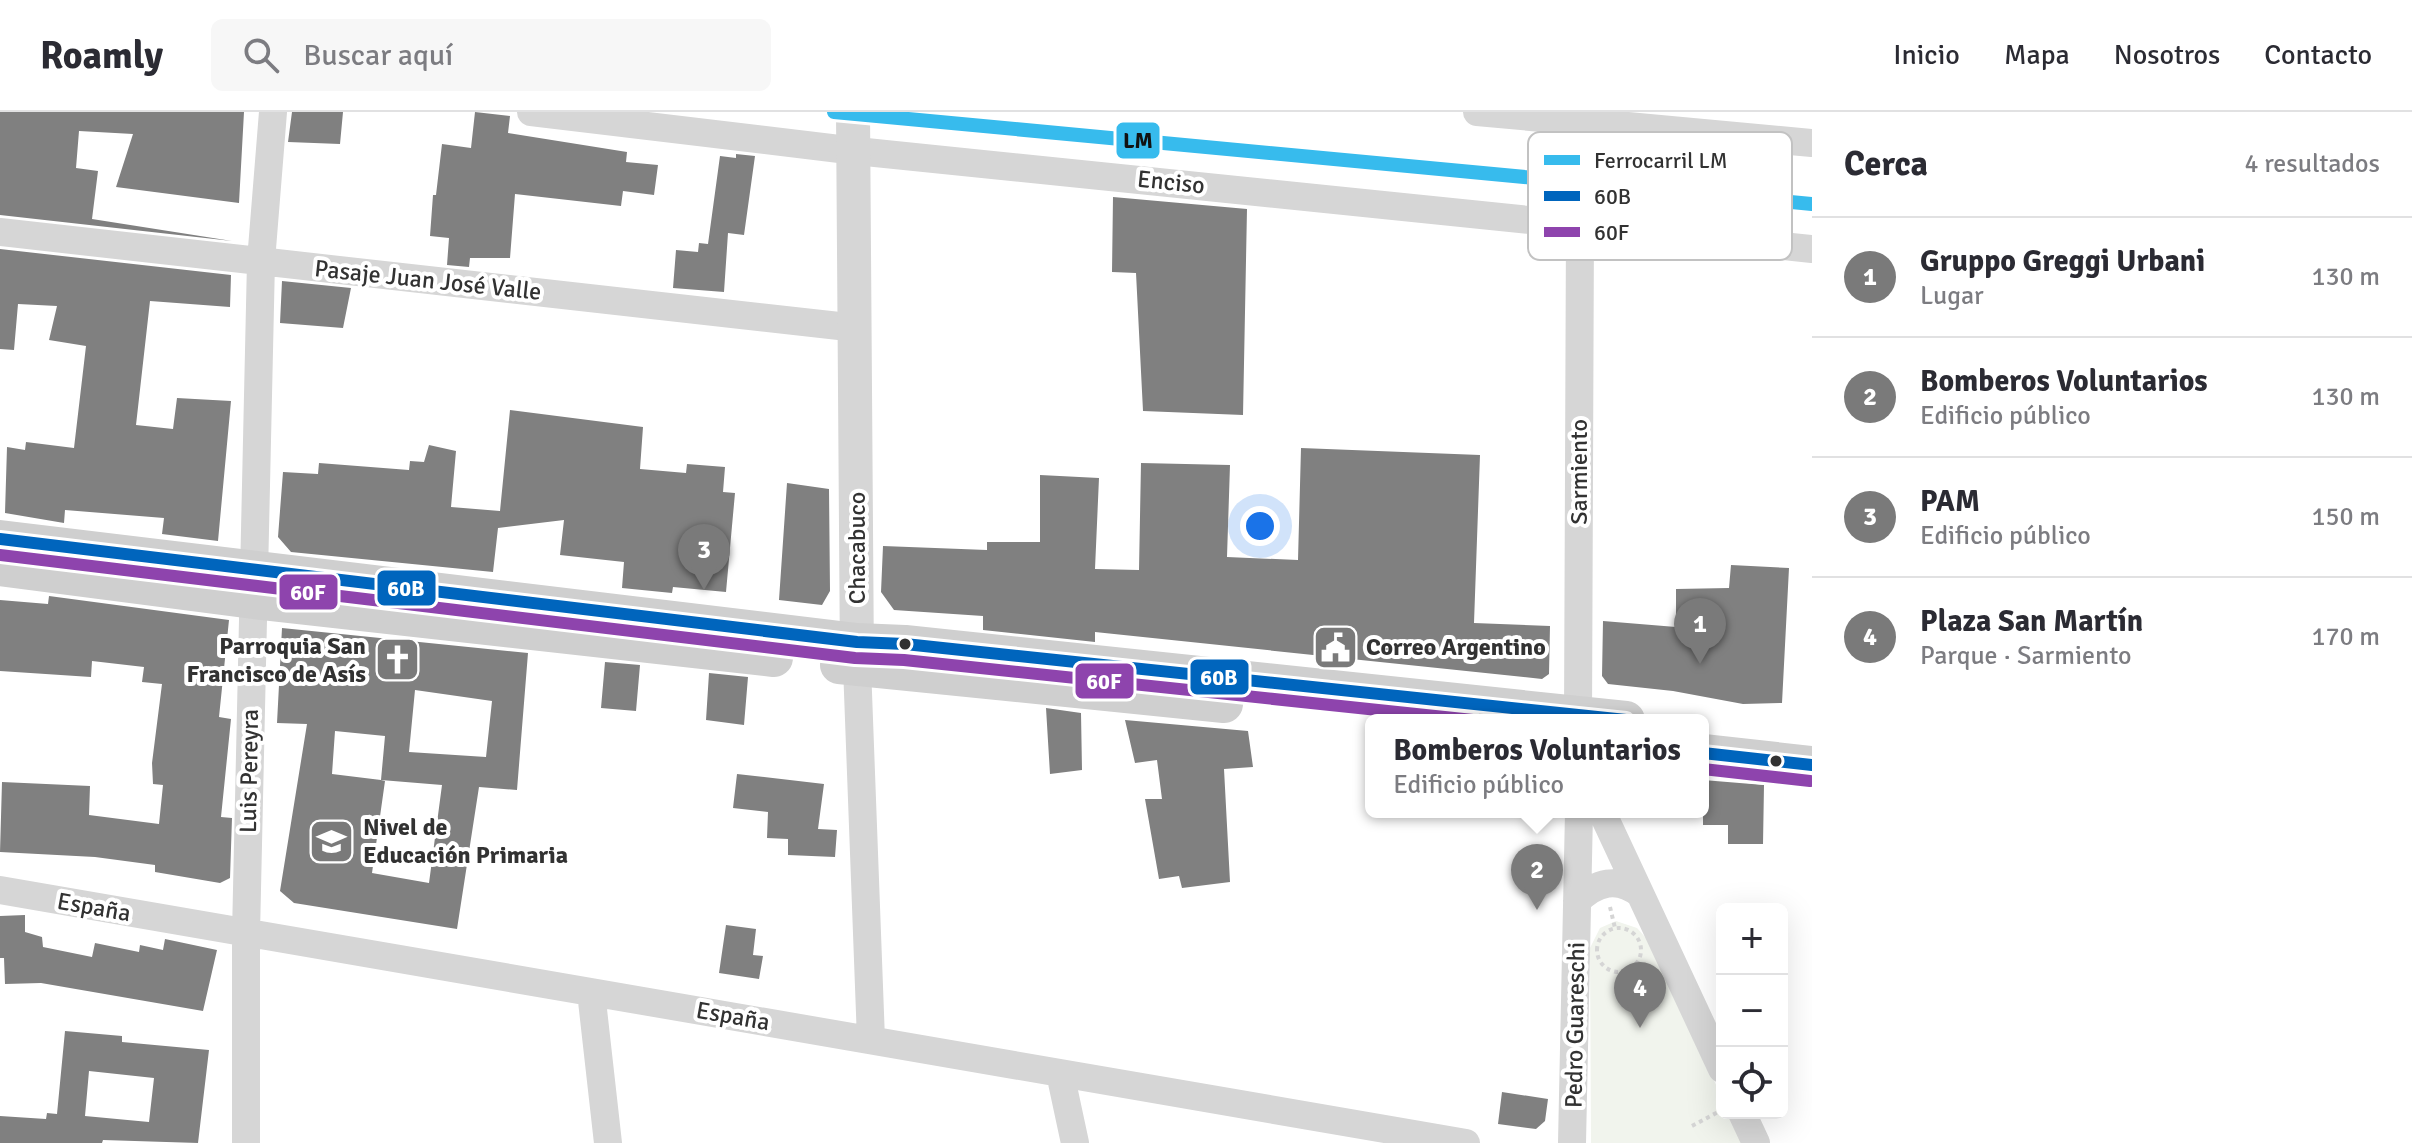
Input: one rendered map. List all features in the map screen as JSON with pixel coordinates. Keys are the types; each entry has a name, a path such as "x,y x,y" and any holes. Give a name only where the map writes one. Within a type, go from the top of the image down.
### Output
{"main road":[{"path":"0,539 253,586"},
{"path":"0,567 253,586 857,654 1365,717"},
{"path":"857,654 905,644 1550,714"},
{"path":"1709,729 1812,739"},
{"path":"1709,754 1812,765"}],"street":[{"name":"Luis Pereyra","path":"246,1143 246,934 261,261 273,112"},
{"name":"Enciso","path":"531,112 856,151 1528,209"},
{"name":"Chacabuco","path":"853,112 856,151 857,654 871,1040"},
{"path":"1477,112 1570,116 1713,132"},
{"path":"1792,141 1812,143"},
{"name":"Pasaje Juan José Valle","path":"0,232 857,328"},
{"name":"Enciso","path":"1792,246 1812,249"},
{"name":"Sarmiento","path":"1577,260 1578,714"},
{"name":"Pedro Guareschi","path":"1572,1143 1579,818"},
{"path":"1605,818 1716,1056"},
{"path":"1577,901 1589,889 1616,882 1629,885 1640,894"},
{"name":"España","path":"0,890 1466,1143"},
{"path":"591,992 608,1143"},
{"path":"1060,1073 1075,1143"},
{"path":"1745,1119 1756,1143"}],"path":[{"path":"1615,928 1622,928 1635,934 1642,953 1635,966 1614,973 1601,964 1596,950 1601,936 1615,928"},
{"path":"1692,1126 1716,1113"}],"shaded area":[{"path":"1616,921 1637,928 1653,946 1716,1085 1716,1119 1732,1119 1742,1143 1591,1143 1590,948 1600,928"}],"building":[{"path":"0,112 244,112 239,203 116,187 133,134 79,131 76,168 98,171 92,219 232,241 0,215"},
{"path":"292,112 343,112 340,144 288,142"},
{"path":"475,112 510,116 508,133 627,152 626,162 658,165 654,195 623,191 621,206 515,194 510,258 470,258 469,267 447,265 449,238 430,236 442,144 471,148"},
{"path":"736,154 755,156 744,235 728,233 724,292 673,288 676,250 698,252 699,243 708,244 720,156 736,158"},
{"path":"1113,197 1247,209 1243,415 1143,411 1136,273 1112,272"},
{"path":"0,249 231,275 230,307 150,301 136,425 173,429 177,398 231,401 218,541 162,534 164,518 65,510 64,523 5,513 7,447 25,450 26,442 74,448 86,346 49,340 57,306 18,304 14,350 0,349"},
{"path":"282,281 351,288 343,328 280,323"},
{"path":"510,410 643,427 640,469 686,473 687,464 725,467 723,492 735,493 726,592 673,587 672,593 622,588 624,562 560,555 564,520 498,528 493,572 291,552 278,537 283,472 318,474 319,463 409,470 410,461 424,462 429,445 456,451 451,507 500,511"},
{"path":"1301,448 1480,455 1474,623 1550,626 1549,674 1542,679 1095,632 1095,642 983,630 983,616 894,610 881,592 883,546 987,550 987,542 1040,542 1040,475 1099,478 1095,569 1139,570 1141,463 1230,465 1227,557 1298,560"},
{"path":"787,483 829,489 830,591 822,605 779,600"},
{"path":"1731,565 1789,568 1782,703 1743,704 1673,691 1608,684 1602,676 1603,621 1676,627 1676,589 1729,588"},
{"path":"49,596 229,620 219,717 231,719 221,817 232,818 230,878 220,883 155,872 155,865 95,857 0,852 2,782 90,786 89,815 159,824 163,785 153,784 152,763 162,684 142,682 144,667 92,661 91,677 0,671 0,600 48,604"},
{"path":"282,628 528,653 517,790 479,787 457,929 294,903 280,891 307,724 277,723","holes":["415,690 492,701 486,757 409,752","335,731 385,736 381,780 332,774","381,780 442,785 429,883 372,873 385,781"]},
{"path":"605,662 640,665 636,711 601,708"},
{"path":"709,673 748,677 744,725 706,720"},
{"path":"1046,708 1081,713 1082,770 1050,774"},
{"path":"1125,720 1248,731 1253,767 1224,769 1230,882 1182,888 1179,876 1159,879 1145,799 1162,799 1157,760 1135,763"},
{"path":"737,774 824,784 818,829 837,830 835,857 788,855 788,839 767,838 768,812 733,808"},
{"path":"1709,780 1764,785 1763,844 1728,844 1728,825 1703,825 1703,818 1709,818"},
{"path":"25,915 25,932 42,937 43,947 92,957 95,943 139,952 140,945 163,950 165,939 217,950 203,1011 41,983 5,984 4,958 0,958 0,916"},
{"path":"726,925 756,929 753,955 763,956 759,979 719,973"},
{"path":"65,1031 122,1036 122,1042 209,1050 198,1143 103,1140 102,1143 0,1143 0,1116 46,1119 47,1113 57,1114","holes":["89,1071 154,1078 149,1122 85,1116"]},
{"path":"1502,1092 1548,1099 1545,1121 1536,1129 1498,1124"}],"rail line":[{"name":"LM","path":"834,112 1528,177"},
{"name":"LM","path":"1792,202 1812,204"}],"transit line":[{"name":"60B","path":"0,539 857,642 905,644 1569,714"},
{"name":"60F","path":"0,555 855,658 904,660 1416,714"},
{"name":"60B","path":"1709,754 1812,765"},
{"name":"60F","path":"1709,770 1810,781"}],"place":[{"name":"PAM","path":"704,590"},
{"name":"Correo Argentino","path":"1335,647"},
{"name":"Parroquia San Francisco de Asís","path":"397,660"},
{"name":"Gruppo Greggi Urbani","path":"1700,664"},
{"name":"Nivel de Educación Primaria","path":"332,841"},
{"name":"Bomberos Voluntarios","path":"1537,910"},
{"name":"Plaza San Martín","path":"1640,1028"}]}
